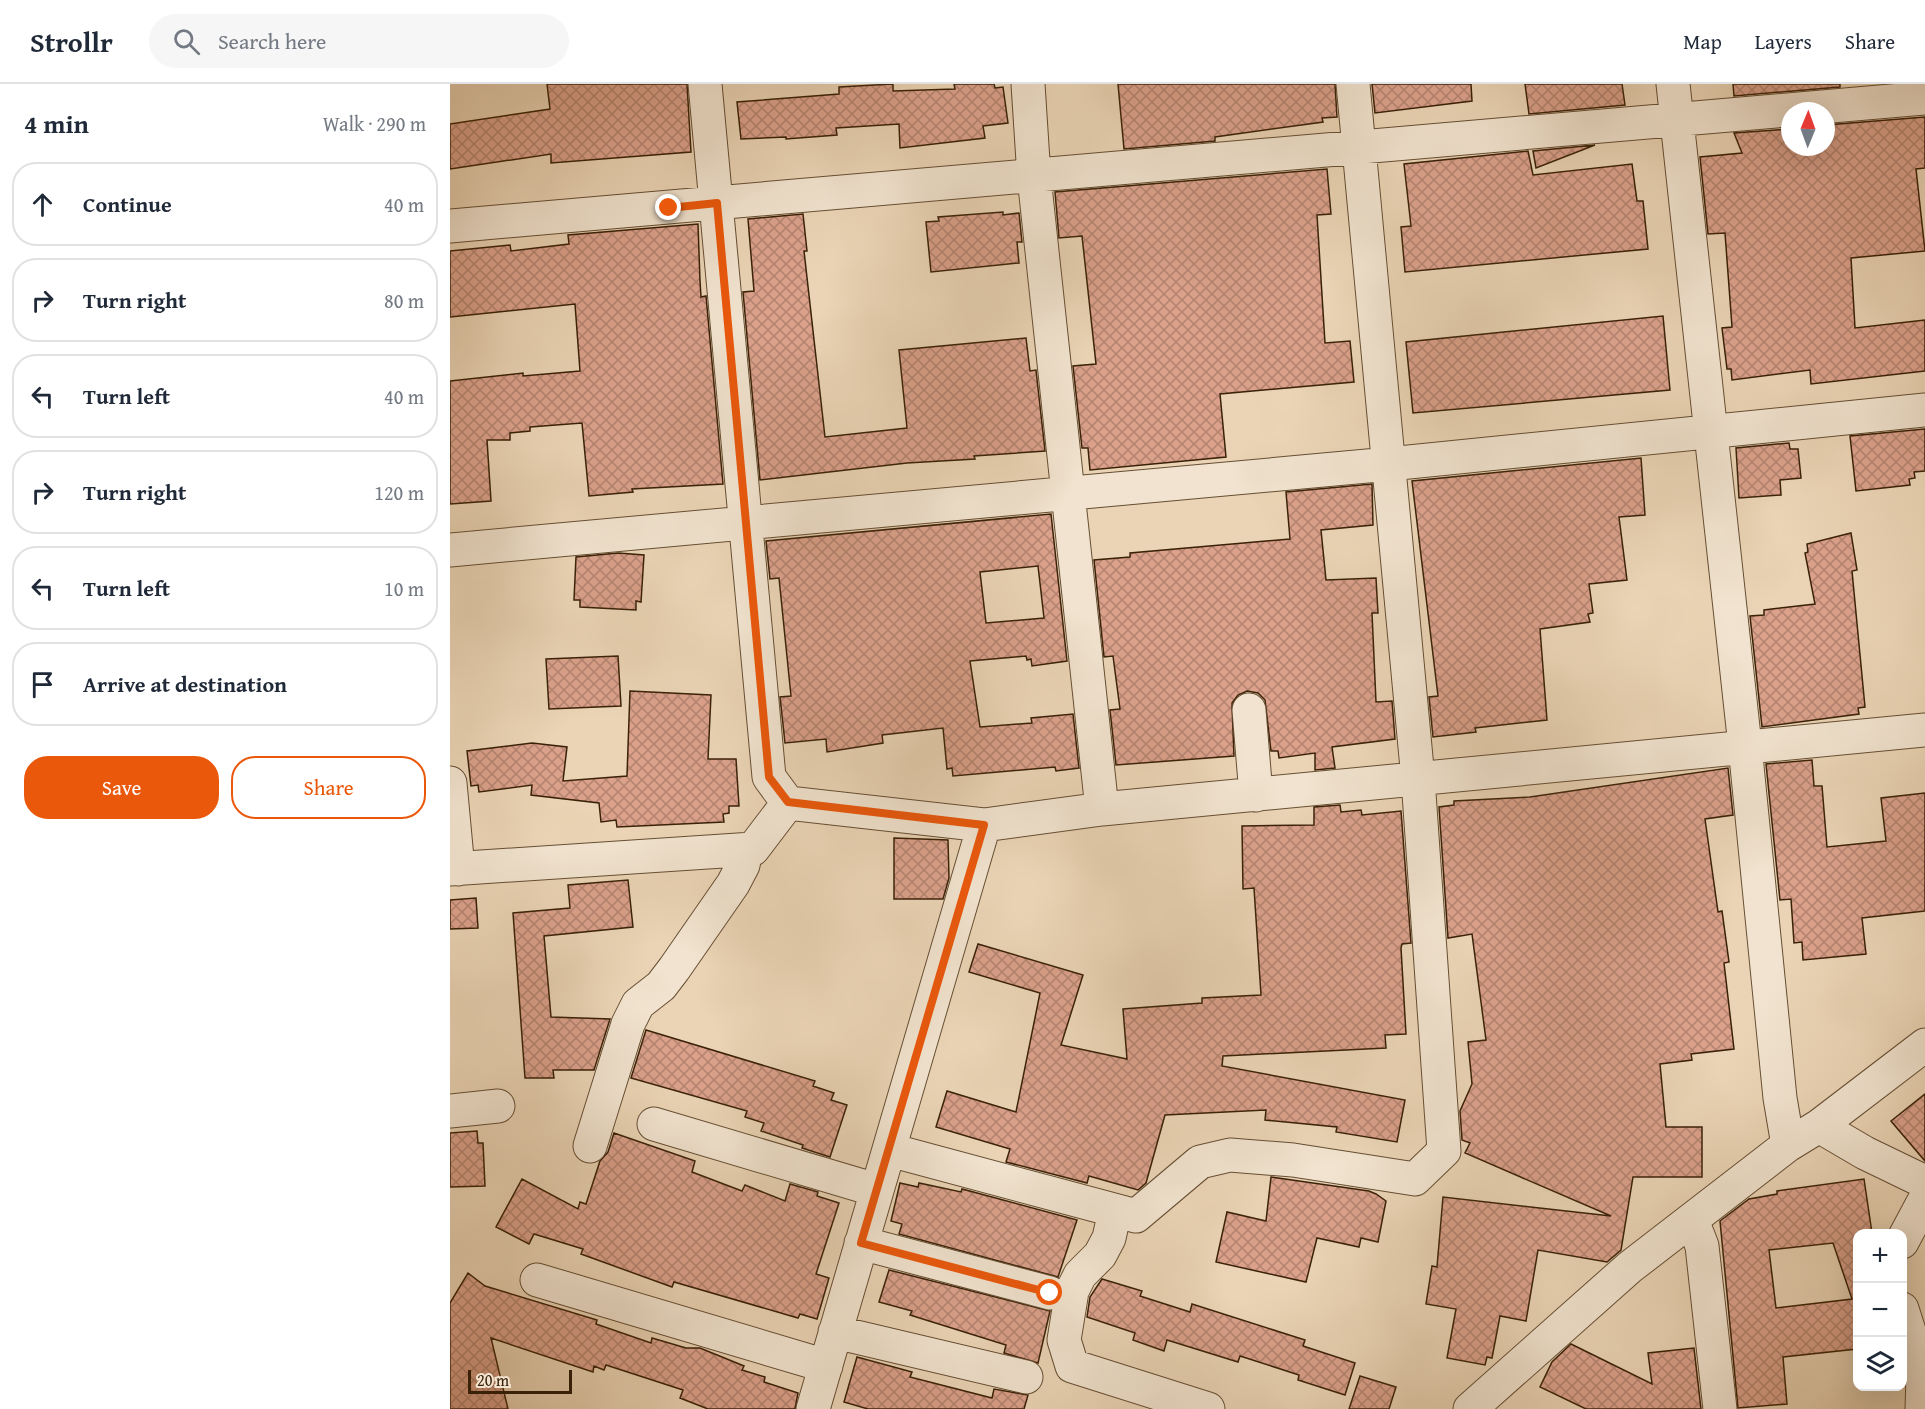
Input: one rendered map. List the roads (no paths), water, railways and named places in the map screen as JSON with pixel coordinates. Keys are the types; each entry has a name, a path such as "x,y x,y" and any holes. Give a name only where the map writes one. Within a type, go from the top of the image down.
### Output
{"street":[{"path":"711,84 717,203 769,777 788,802 984,825 1102,809 1925,730"},
{"path":"1028,84 1034,177 1102,809"},
{"path":"890,1150 1136,1216 1200,1162 1230,1155 1293,1160 1415,1179 1444,1151 1418,779 1353,84"},
{"path":"1673,84 1746,746 1780,1098 1788,1145"},
{"path":"450,226 1925,98"},
{"path":"450,550 1389,464 1925,410"},
{"path":"1249,710 1256,795"},
{"path":"450,783 454,869 753,849 788,802"},
{"path":"813,1409 984,825"},
{"path":"590,1146 628,1024 638,1004 661,986 674,969 733,884 743,865 746,850"},
{"path":"1470,1409 1630,1268 1788,1145 1820,1126 1925,1044"},
{"path":"450,1111 498,1106"},
{"path":"654,1124 876,1190"},
{"path":"1820,1126 1864,1153 1925,1182"},
{"path":"1907,1233 1925,1199"},
{"path":"1115,1210 1109,1238 1100,1255 1080,1275 1072,1291 1064,1340 1072,1366 1208,1409"},
{"path":"1692,1220 1702,1246 1720,1409"},
{"path":"861,1243 1050,1293"},
{"path":"537,1280 826,1366"},
{"path":"1907,1325 1923,1375 1922,1409"},
{"path":"836,1332 1026,1377"}]}
